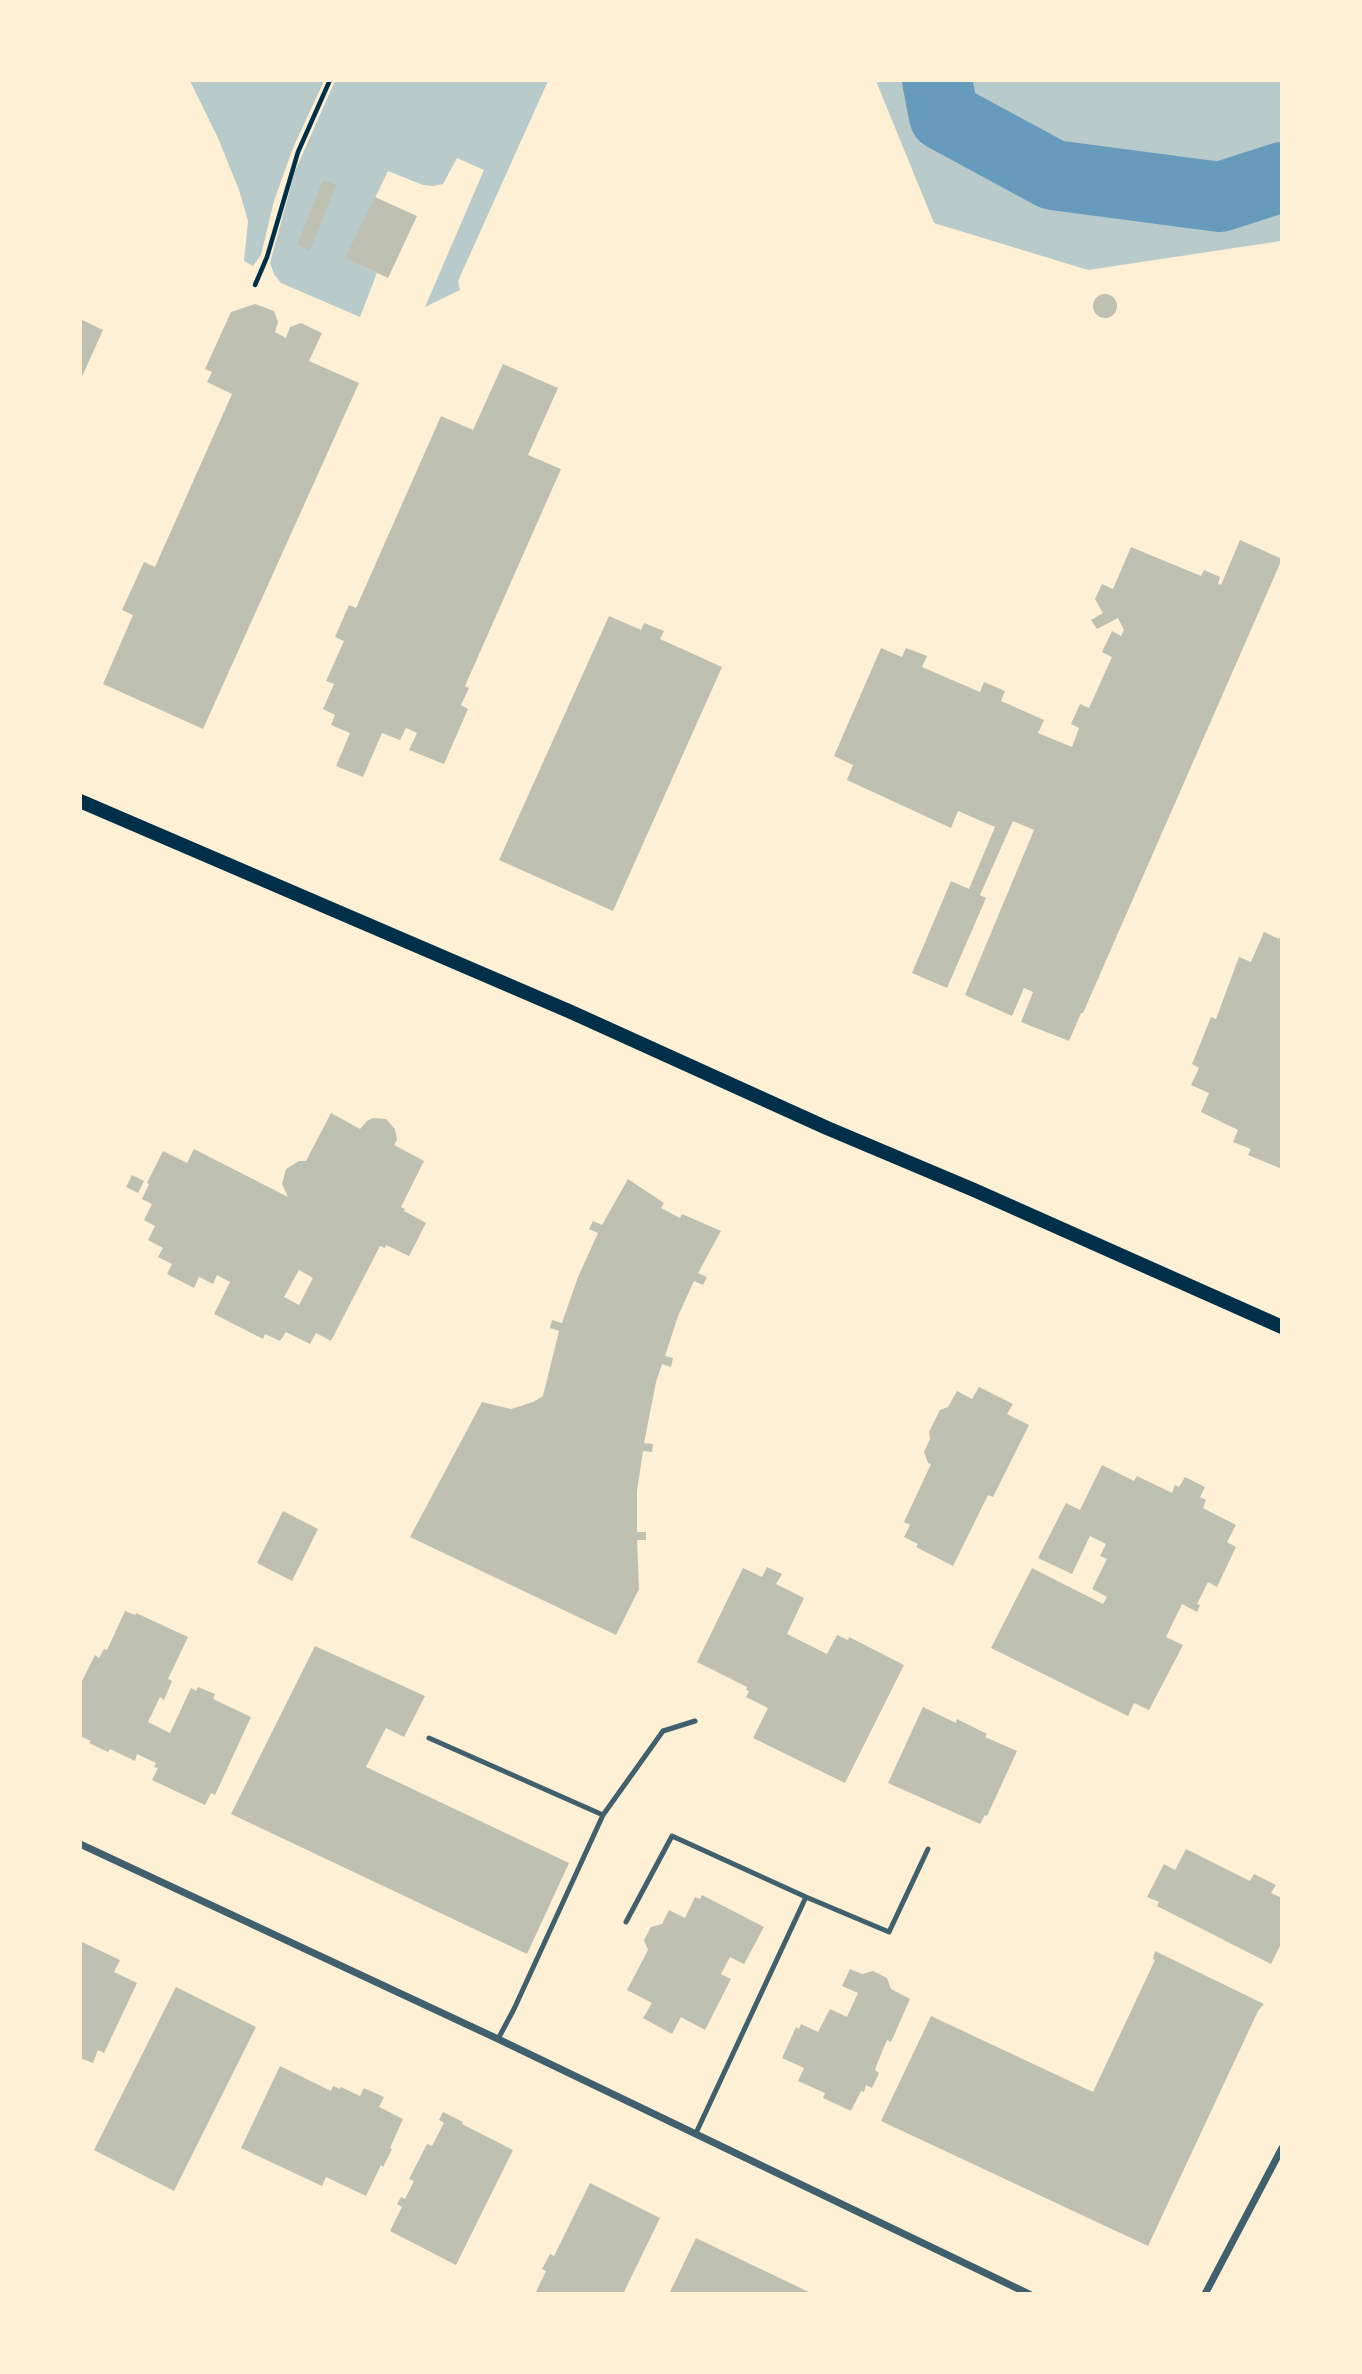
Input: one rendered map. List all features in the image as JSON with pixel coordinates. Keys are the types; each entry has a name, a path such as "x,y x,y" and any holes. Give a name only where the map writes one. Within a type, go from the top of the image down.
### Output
{"main road":[{"path":"80,801 496,979 1282,1327"}],"street":[{"path":"80,1844 498,2039 1029,2294"},
{"path":"1205,2294 1282,2148"}],"lane":[{"path":"498,2039 603,1815 663,1731 695,1721"},
{"path":"429,1738 603,1815"},
{"path":"626,1922 672,1836 890,1932 928,1849"},
{"path":"696,2133 806,1897"}],"path":[{"path":"255,285 267,257 298,152 330,80"}],"shaded area":[{"path":"190,81 324,81 293,148 274,201 261,255 253,266 244,261 248,221 239,190 218,138"},
{"path":"335,81 548,81 458,281 460,290 425,307 484,170 457,158 443,184 433,186 423,185 388,171 346,258 377,273 360,317 281,283 274,274 270,263 295,171"},
{"path":"876,81 1281,81 1281,241 1088,270 934,223"}],"building":[{"path":"323,180 336,185 310,250 297,245"},
{"path":"375,197 417,216 388,278 345,258"},
{"path":"1105,294 1113,298 1117,306 1113,314 1105,318 1097,314 1093,306 1097,298"},
{"path":"255,304 274,311 278,322 275,332 286,338 290,327 301,323 322,333 309,361 359,383 203,729 103,684 133,615 122,610 144,562 155,567 232,394 207,382 212,372 205,369 231,312"},
{"path":"80,319 103,330 80,381"},
{"path":"503,364 558,388 528,455 561,469 465,686 469,688 461,705 468,709 444,764 409,750 417,733 406,728 400,740 382,733 363,777 336,766 350,733 331,725 335,715 323,709 334,684 326,681 344,641 335,637 349,605 356,608 441,416 473,430"},
{"path":"1240,540 1282,559 1069,1041 1021,1022 1033,992 1024,988 1012,1016 965,995 1034,830 1013,821 980,895 986,898 947,988 912,973 951,881 969,889 995,827 958,811 951,828 847,780 853,765 834,756 881,648 902,657 906,648 927,656 922,667 980,692 984,682 1005,691 1001,701 1044,720 1038,733 1072,747 1079,728 1071,724 1080,704 1089,708 1112,657 1102,652 1112,631 1121,636 1124,630 1118,618 1097,629 1091,620 1103,613 1095,599 1102,584 1113,589 1131,547 1201,576 1204,570 1220,577 1218,584 1221,585"},
{"path":"609,616 641,630 644,623 664,631 660,639 722,667 613,911 499,860"},
{"path":"1264,932 1279,939 1282,932 1282,1169 1248,1155 1251,1149 1233,1142 1238,1130 1201,1112 1209,1093 1191,1085 1199,1068 1192,1064 1211,1017 1216,1019 1239,957 1251,962"},
{"path":"331,1113 360,1129 373,1118 386,1119 395,1129 397,1140 394,1145 424,1161 401,1207 426,1223 409,1256 386,1245 385,1248 380,1246 331,1341 316,1333 310,1344 286,1332 280,1341 265,1334 263,1339 214,1314 230,1282 217,1275 213,1284 199,1277 194,1288 167,1274 172,1264 158,1257 163,1248 148,1240 155,1226 144,1220 152,1204 142,1199 163,1151 187,1163 194,1149 288,1197 282,1184 286,1169 299,1161 306,1161","holes":["299,1270 313,1278 299,1305 284,1297"]},
{"path":"132,1175 144,1181 138,1193 126,1187"},
{"path":"628,1179 664,1203 661,1208 680,1218 682,1214 721,1231 698,1273 707,1277 703,1285 694,1281 678,1316 665,1356 673,1358 671,1367 662,1364 656,1382 644,1443 653,1444 652,1452 643,1451 637,1491 637,1532 646,1532 646,1540 637,1540 639,1589 616,1635 410,1537 482,1402 511,1409 543,1396 559,1331 550,1328 552,1320 562,1323 578,1277 598,1233 589,1229 593,1221 602,1225"},
{"path":"979,1387 1013,1404 1007,1414 1029,1425 993,1497 988,1495 953,1566 916,1547 918,1544 904,1537 910,1525 904,1522 931,1464 924,1452 930,1439 929,1432 940,1410 948,1407 957,1391 972,1399"},
{"path":"1102,1465 1134,1481 1137,1476 1172,1493 1175,1485 1179,1487 1185,1477 1205,1487 1200,1497 1206,1500 1203,1508 1236,1525 1227,1542 1236,1547 1217,1587 1208,1582 1197,1604 1200,1605 1197,1612 1182,1604 1166,1637 1183,1645 1149,1710 1134,1703 1128,1716 991,1648 1032,1568 1103,1604 1107,1597 1092,1589 1107,1559 1100,1556 1106,1544 1090,1536 1072,1574 1038,1558 1066,1503 1080,1510"},
{"path":"283,1511 318,1529 292,1581 257,1563"},
{"path":"767,1567 782,1574 776,1584 804,1598 787,1634 827,1654 837,1635 848,1640 849,1637 904,1665 845,1783 753,1738 768,1708 746,1697 749,1691 746,1690 747,1687 697,1662 743,1568 762,1577"},
{"path":"125,1611 135,1615 136,1613 188,1637 168,1679 172,1681 164,1700 160,1697 148,1722 170,1733 191,1688 196,1691 198,1687 215,1694 213,1699 251,1717 215,1795 211,1793 205,1805 152,1780 158,1768 154,1767 156,1763 137,1754 135,1761 110,1749 108,1752 80,1736 80,1685 95,1655 99,1658 104,1649 107,1650"},
{"path":"315,1646 425,1696 404,1737 386,1728 366,1767 569,1863 527,1954 231,1814"},
{"path":"923,1707 956,1723 957,1719 987,1734 985,1737 1017,1751 987,1816 985,1815 980,1824 888,1783"},
{"path":"1186,1849 1250,1881 1254,1874 1276,1885 1271,1893 1282,1898 1282,1942 1271,1964 1157,1906 1159,1902 1147,1897 1164,1864 1175,1870"},
{"path":"702,1895 764,1927 744,1964 730,1957 721,1974 731,1979 705,2030 681,2017 672,2034 643,2018 652,2003 627,1990 648,1950 644,1940 651,1927 662,1924 669,1910 685,1918 695,1897 700,1899"},
{"path":"82,1942 120,1960 114,1972 137,1983 104,2053 98,2050 93,2063 80,2058"},
{"path":"1155,1951 1264,2004 1258,2011 1148,2246 881,2121 931,2016 1093,2092 1155,1960"},
{"path":"850,1969 862,1974 873,1971 887,1978 891,1989 910,1999 891,2042 887,2040 875,2070 879,2073 872,2088 866,2085 851,2111 823,2098 825,2093 798,2081 804,2068 782,2058 796,2027 799,2029 801,2024 818,2032 830,2009 847,2017 858,1993 842,1986"},
{"path":"176,1987 256,2027 174,2191 94,2150"},
{"path":"280,2066 331,2091 333,2086 340,2089 341,2087 360,2096 364,2088 384,2097 379,2107 403,2119 390,2148 392,2149 366,2196 326,2177 322,2186 241,2148"},
{"path":"443,2112 513,2150 456,2265 390,2231 402,2207 397,2204 401,2197 405,2199 414,2181 409,2179 427,2144 432,2146 444,2123 439,2120"},
{"path":"590,2183 660,2218 623,2294 535,2294 546,2271 542,2269 550,2254 554,2256"},
{"path":"696,2238 813,2294 669,2294"}],"waterway":[{"path":"937,80 944,116 1053,175 1220,197 1282,177"}]}
